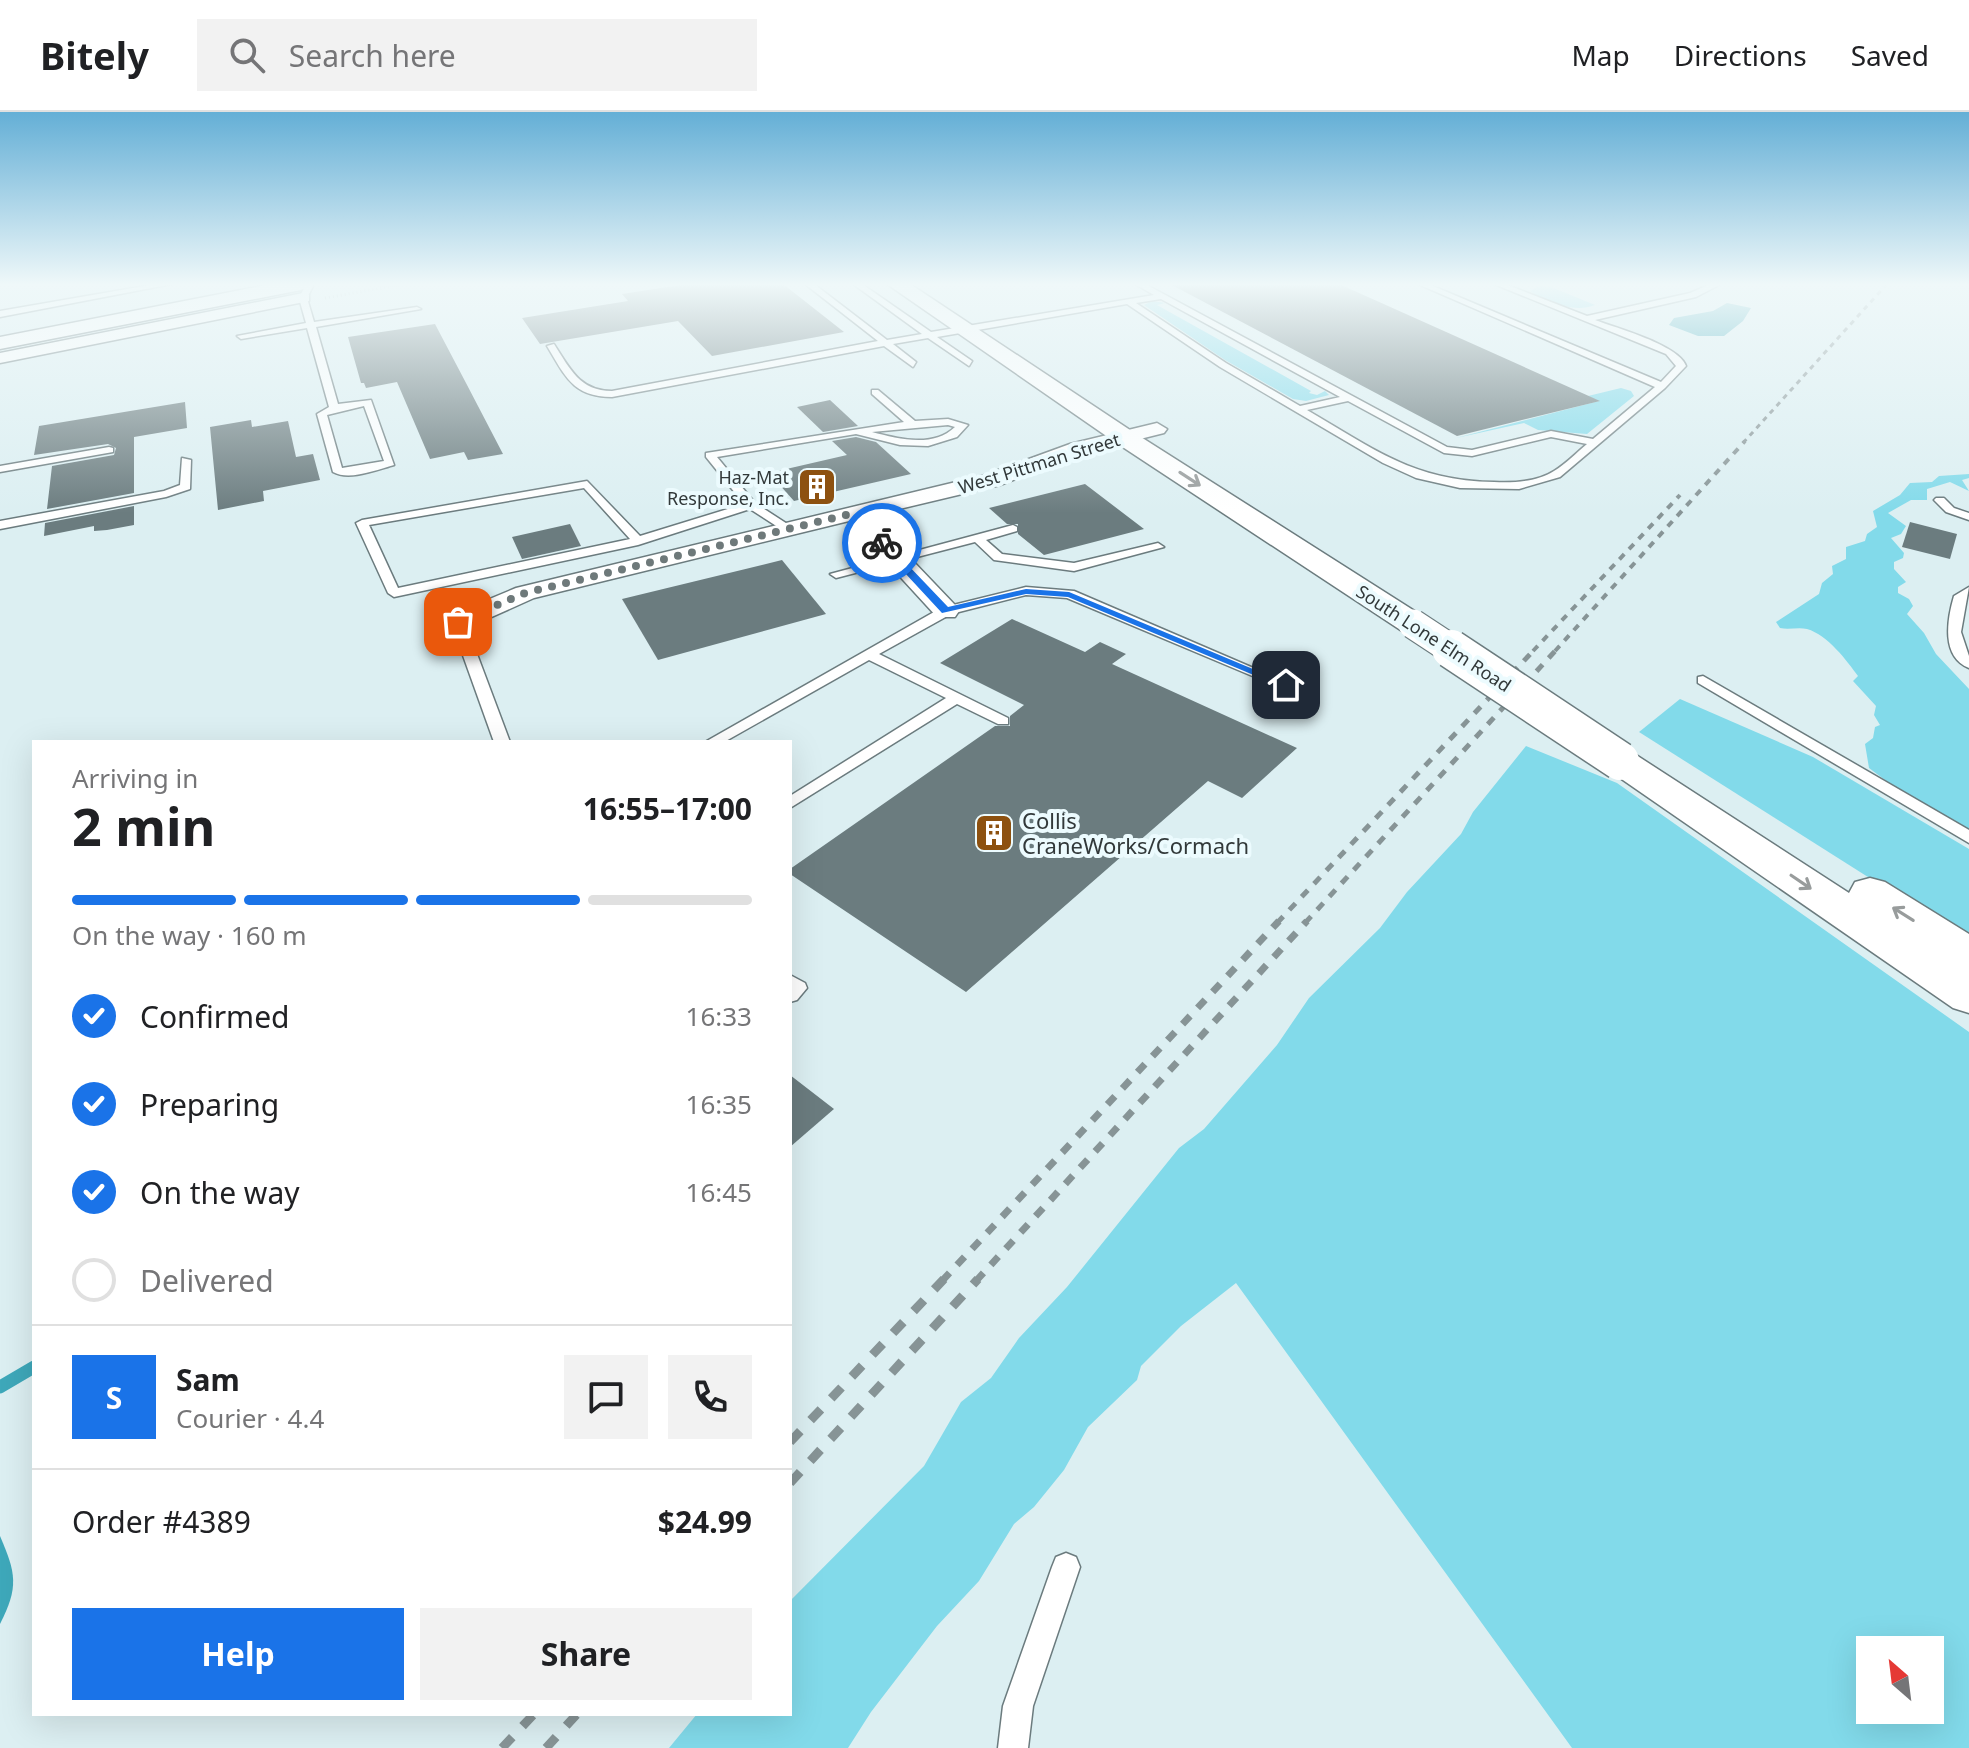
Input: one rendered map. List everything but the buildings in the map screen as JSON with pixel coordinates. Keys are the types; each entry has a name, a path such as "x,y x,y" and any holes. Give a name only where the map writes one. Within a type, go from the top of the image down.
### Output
{"main road":[{"name":"South Lone Elm Road","path":"1011,360 1124,437 1425,618"},
{"name":"South Lone Elm Road","path":"1052,360 1157,429 1425,618 1627,752 1969,995"},
{"name":"South Lone Elm Road","path":"1627,752 1969,956"}],"street":[{"name":"West Pittman Street","path":"458,622 525,593 992,480 1077,448 1157,429"},
{"path":"854,513 946,611"}],"lane":[{"path":"321,360 334,408"},
{"path":"561,360 580,388 608,395 792,360"},
{"path":"908,360 913,364"},
{"path":"965,360 969,363"},
{"path":"1216,360 1401,468 1440,481 1477,487 1519,486 1556,475 1662,386 1681,366 1678,360"},
{"path":"1280,360 1454,453 1472,453 1551,434 1595,442"},
{"path":"1602,360 1662,386"},
{"path":"875,392 914,425"},
{"path":"1299,409 1349,398"},
{"path":"368,402 390,463 365,470 338,472 322,414 334,408 368,402"},
{"path":"788,529 751,505 710,455 860,432 914,425 957,420 963,425 944,438 929,443 885,439 860,432"},
{"path":"0,469 109,450"},
{"path":"0,525 176,491 186,487 186,460"},
{"path":"638,541 587,484 362,523 394,593 638,541 751,505"},
{"path":"1940,500 1950,510 1969,517"},
{"path":"836,574 1013,529"},
{"path":"977,538 998,557 1074,567 1158,547"},
{"path":"717,740 946,611 1026,591 1069,594 1286,685"},
{"path":"1969,591 1960,596 1953,624 1961,657 1969,664"},
{"path":"458,622 501,740"},
{"path":"868,654 1003,721"},
{"path":"1703,680 1969,837"},
{"path":"792,802 957,698"},
{"path":"1013,1748 1018,1706 1066,1567"}],"shaded area":[{"path":"1226,360 1256,360 1311,391 1309,393 1317,395 1325,391 1329,395 1306,401 1293,399"},
{"path":"1621,388 1631,391 1634,396 1587,434 1538,430 1524,423 1456,438 1599,401 1588,396"},
{"path":"1969,474 1969,478 1962,480 1969,491 1950,482 1927,489 1927,500 1911,500 1888,513 1906,526 1901,534 1891,538 1904,553 1903,558 1894,562 1894,569 1906,582 1898,587 1898,593 1909,599 1913,606 1907,614 1924,633 1936,654 1969,689 1969,830 1893,786 1869,768 1865,744 1873,738 1875,727 1880,725 1874,715 1876,706 1853,681 1858,676 1836,649 1815,632 1780,628 1776,622 1819,594 1822,583 1833,574 1832,566 1846,559 1846,547 1865,541 1867,534 1877,527 1873,511 1900,495 1910,483 1932,482 1939,476"},
{"path":"1680,699 1813,757 1969,849 1969,941 1639,732"},
{"path":"1526,746 1617,783 1969,1032 1969,1748 1572,1748 1236,1283 1181,1326 1141,1366 1137,1380 1088,1427 1064,1470 1034,1507 1014,1524 979,1581 937,1626 871,1712 848,1748 669,1748 695,1716 792,1716 792,1599 924,1466 961,1402 991,1378 1019,1338 1067,1287 1179,1148 1204,1129 1277,1045 1309,998 1380,928 1407,892 1461,834 1473,812"},
{"path":"0,1536 12,1570 13,1590 0,1624"}],"waterway":[{"path":"0,1387 32,1368"}],"railway":[{"path":"1743,443 1818,360"},
{"path":"1555,651 1745,441"},
{"path":"1533,651 1680,495"},
{"path":"1277,923 1535,649"},
{"path":"1305,923 1557,649"},
{"path":"942,1281 1279,921"},
{"path":"976,1281 1307,921"},
{"path":"792,1440 944,1279"},
{"path":"792,1481 978,1279"},
{"path":"502,1748 532,1716"},
{"path":"546,1748 575,1716"}],"way so far":[{"path":"458,622 525,593 854,513 882,543"}],"place":[{"name":"Haz-Mat Response, Inc.","path":"817,487"},
{"name":"Collis CraneWorks/Cormach","path":"994,833"}],"route":[{"path":"882,543 946,611 1026,591 1069,594 1286,685"}]}
